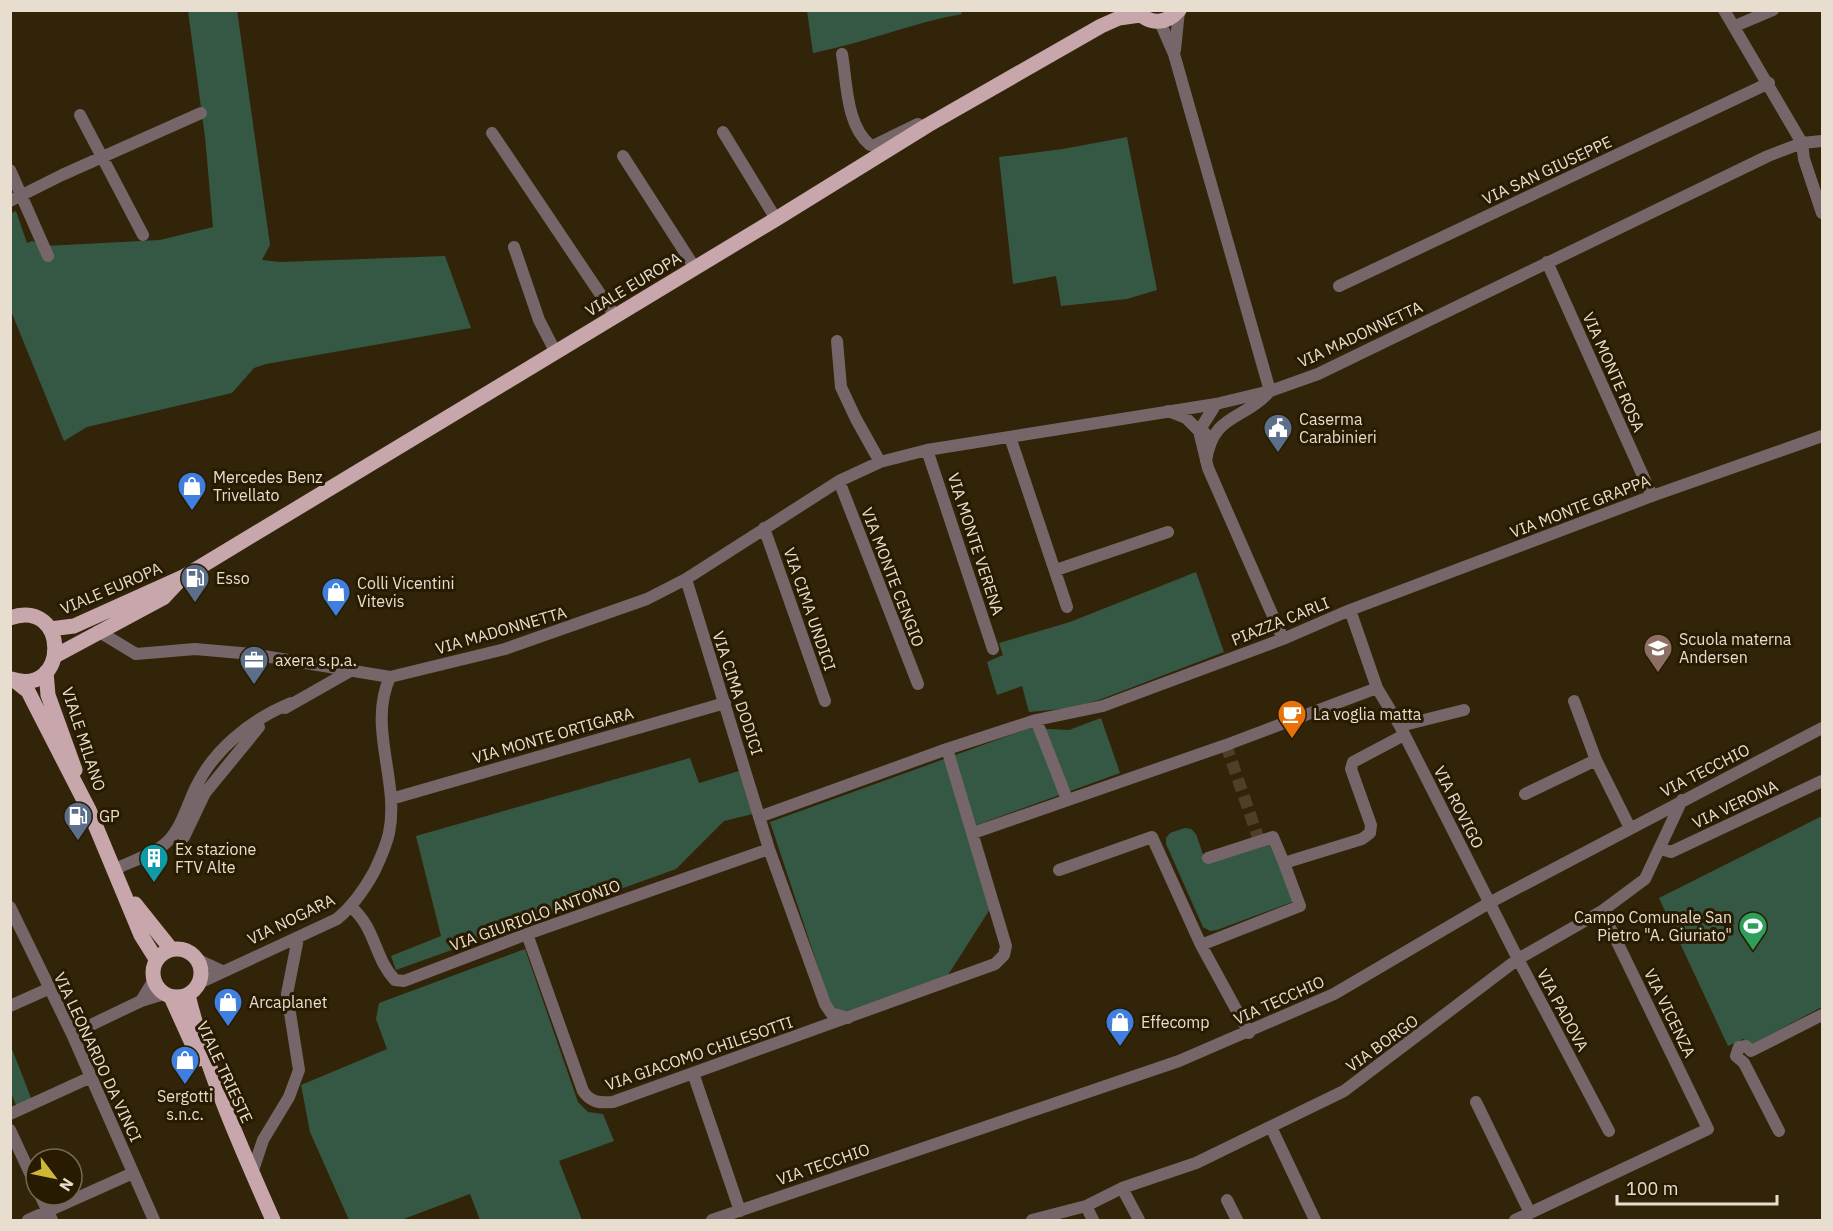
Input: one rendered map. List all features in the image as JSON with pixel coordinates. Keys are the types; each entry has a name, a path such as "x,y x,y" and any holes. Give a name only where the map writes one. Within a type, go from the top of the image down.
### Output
{"main road":[{"name":"VIALE EUROPA","path":"1101,26 1116,10"},
{"path":"1138,13 1160,22 1179,11"},
{"name":"VIALE EUROPA","path":"50,628 74,626 185,576 777,219 928,125 1101,26 1138,13"},
{"name":"VIALE EUROPA","path":"55,656 163,598 185,576"},
{"path":"13,614 35,618 50,628 56,642 55,656"},
{"name":"VIALE MILANO","path":"12,679 31,680 46,672 55,656"},
{"name":"VIALE MILANO","path":"46,672 48,695 58,718 88,810"},
{"name":"VIALE MILANO","path":"12,679 28,691 88,810"},
{"path":"88,810 122,885 141,935 156,959"},
{"path":"122,885 171,949"},
{"path":"153,981 152,974 156,959 171,949 186,950 198,960 201,968 199,983 188,995 168,996"},
{"name":"VIALE TRIESTE","path":"153,981 168,996 273,1221"},
{"name":"VIALE TRIESTE","path":"188,995 194,1020 250,1168"}],"street":[{"path":"1724,10 1769,83 1802,144 1804,159 1822,213"},
{"path":"1735,26 1773,10"},
{"path":"1174,54 1179,11"},
{"path":"1160,22 1174,54 1270,391 1257,405 1224,424 1212,436 1206,461"},
{"path":"842,54 854,125 861,138 870,145 920,124 928,125"},
{"name":"VIA SAN GIUSEPPE","path":"1340,286 1769,83"},
{"path":"10,201 101,157 201,113"},
{"path":"80,115 143,235"},
{"path":"723,132 777,219"},
{"path":"492,133 615,316"},
{"name":"VIA MADONNETTA","path":"98,631 136,654 195,649 252,654 390,677 505,650 647,599 686,579 839,481 880,462 927,450 1216,404 1270,391 1318,374 1768,156 1802,144 1822,141"},
{"path":"623,156 695,268"},
{"path":"10,170 48,256"},
{"path":"514,247 539,320 555,351"},
{"name":"VIA MONTE ROSA","path":"1547,262 1652,496"},
{"path":"837,341 841,387 880,462"},
{"path":"1216,404 1199,431 1206,461 1283,639"},
{"path":"1168,411 1186,418 1199,431 1212,436"},
{"name":"VIA MONTE GRAPPA","path":"1350,610 1652,496 1822,436"},
{"path":"1010,437 1067,608"},
{"name":"VIA MONTE VERENA","path":"927,450 993,649"},
{"name":"VIA MONTE CENGIO","path":"839,481 918,684"},
{"name":"VIA CIMA UNDICI","path":"764,528 825,701"},
{"path":"1056,570 1168,532"},
{"name":"VIA CIMA DODICI","path":"686,579 769,849 825,1004"},
{"name":"PIAZZA CARLI","path":"759,817 947,749 1036,720 1103,706 1283,639 1350,610 1377,688"},
{"path":"184,837 205,793 256,729 291,704 352,670"},
{"name":"VIA NOGARA","path":"199,983 337,919 351,907 383,853 389,831 391,799 382,735 383,694 390,677"},
{"path":"947,749 973,833 1226,746 1377,688"},
{"name":"VIA ROVIGO","path":"1377,688 1402,731 1490,903"},
{"path":"1574,701 1596,760 1630,828"},
{"name":"VIA MONTE ORTIGARA","path":"391,799 725,703"},
{"path":"115,869 168,841 179,826 197,785 218,755 266,713 291,704"},
{"path":"1284,863 1362,839 1370,833 1371,825 1351,770 1353,762 1402,731 1464,710"},
{"path":"1036,720 1067,799"},
{"name":"VIA TECCHIO","path":"712,1221 1179,1061 1249,1033 1334,994 1490,903 1822,728"},
{"path":"1525,794 1596,760"},
{"name":"VIA VERONA","path":"1660,849 1671,852 1822,781"},
{"name":"VIA BORGO","path":"1032,1221 1065,1216 1122,1188 1196,1163 1344,1091 1518,959 1602,911 1645,879 1682,800"},
{"name":"VIA GIACOMO CHILESOTTI","path":"527,934 583,1091 591,1100 613,1102 693,1072 816,1031 995,964 1004,955 1006,946 973,833"},
{"path":"1059,870 1148,836 1152,837 1201,945 1249,1033"},
{"path":"1201,945 1300,906 1273,837 1208,858"},
{"name":"VIA GIURIOLO ANTONIO","path":"351,907 366,921 388,973 395,980 404,981 527,934 769,849"},
{"name":"VIA PADOVA","path":"1490,903 1609,1131"},
{"name":"VIA LEONARDO DA VINCI","path":"10,907 48,989 72,1034 154,1221"},
{"name":"VIA VICENZA","path":"1530,1213 1708,1129 1602,911"},
{"path":"250,1168 262,1140 290,1097 299,1070 286,994 298,938"},
{"path":"198,960 222,971"},
{"path":"141,1001 153,981"},
{"path":"10,1006 48,989"},
{"path":"72,1034 141,1001 168,996"},
{"path":"825,1004 837,1017 851,1018"},
{"path":"816,1031 826,1016 825,1004"},
{"path":"1779,1131 1744,1063 1736,1056 1736,1051 1746,1046 1751,1051 1822,1014"},
{"path":"693,1072 740,1211"},
{"path":"10,1114 91,1077"},
{"path":"1476,1102 1530,1213 1515,1221"},
{"path":"1271,1127 1315,1221"},
{"path":"10,1130 24,1160"},
{"path":"28,1221 50,1216 133,1173"},
{"path":"1122,1188 1139,1221"},
{"path":"1227,1200 1237,1221"},
{"path":"1086,1206 1093,1221"}],"green space":[{"path":"237,10 270,245 262,260 280,262 445,256 471,328 266,364 254,368 232,393 87,427 64,441 11,311 11,213 16,211 27,243 32,241 45,246 160,240 213,227 205,137 188,11"},
{"path":"807,11 961,11 962,14 924,22 813,53"},
{"path":"1127,137 1157,290 1127,299 1061,306 1056,276 1013,284 999,157 1063,149"},
{"path":"1196,572 1224,652 1099,700 1071,708 1029,712 1022,686 997,695 987,662 1003,655 999,643 1070,622"},
{"path":"1101,718 1120,773 966,829 990,909 948,975 844,1012 831,1006 770,822 1030,728 1069,730"},
{"path":"690,758 699,783 739,771 753,814 724,821 676,869 396,970 391,956 441,936 416,836"},
{"name":"Campo Comunale San Pietro \"A. Giuriato\"","path":"1822,816 1822,1007 1752,1044 1743,1039 1728,1046 1659,898"},
{"path":"1185,828 1191,829 1196,834 1206,863 1268,841 1295,901 1217,930 1210,931 1203,927 1166,844 1166,838 1170,833"},
{"path":"525,949 578,1102 588,1112 603,1114 614,1141 559,1161 582,1220 480,1220 470,1194 401,1220 349,1220 310,1132 301,1085 387,1049 376,1019 379,1003"},
{"path":"10,1044 33,1103 18,1110 11,1093"}],"tunnel":[{"path":"1226,745 1259,840"}],"place":[{"name":"Caserma Carabinieri","path":"1278,454"},
{"name":"Mercedes Benz Trivellato","path":"192,512"},
{"name":"Esso","path":"195,604"},
{"name":"Colli Vicentini Vitevis","path":"336,618"},
{"name":"Scuola materna Andersen","path":"1658,674"},
{"name":"axera s.p.a.","path":"254,686"},
{"name":"La voglia matta","path":"1292,740"},
{"name":"GP","path":"78,842"},
{"name":"Ex stazione FTV Alte","path":"154,884"},
{"name":"Campo Comunale San Pietro \"A. Giuriato\"","path":"1753,952"},
{"name":"Arcaplanet","path":"228,1028"},
{"name":"Effecomp","path":"1120,1048"},
{"name":"Sergotti s.n.c.","path":"185,1086"}]}
